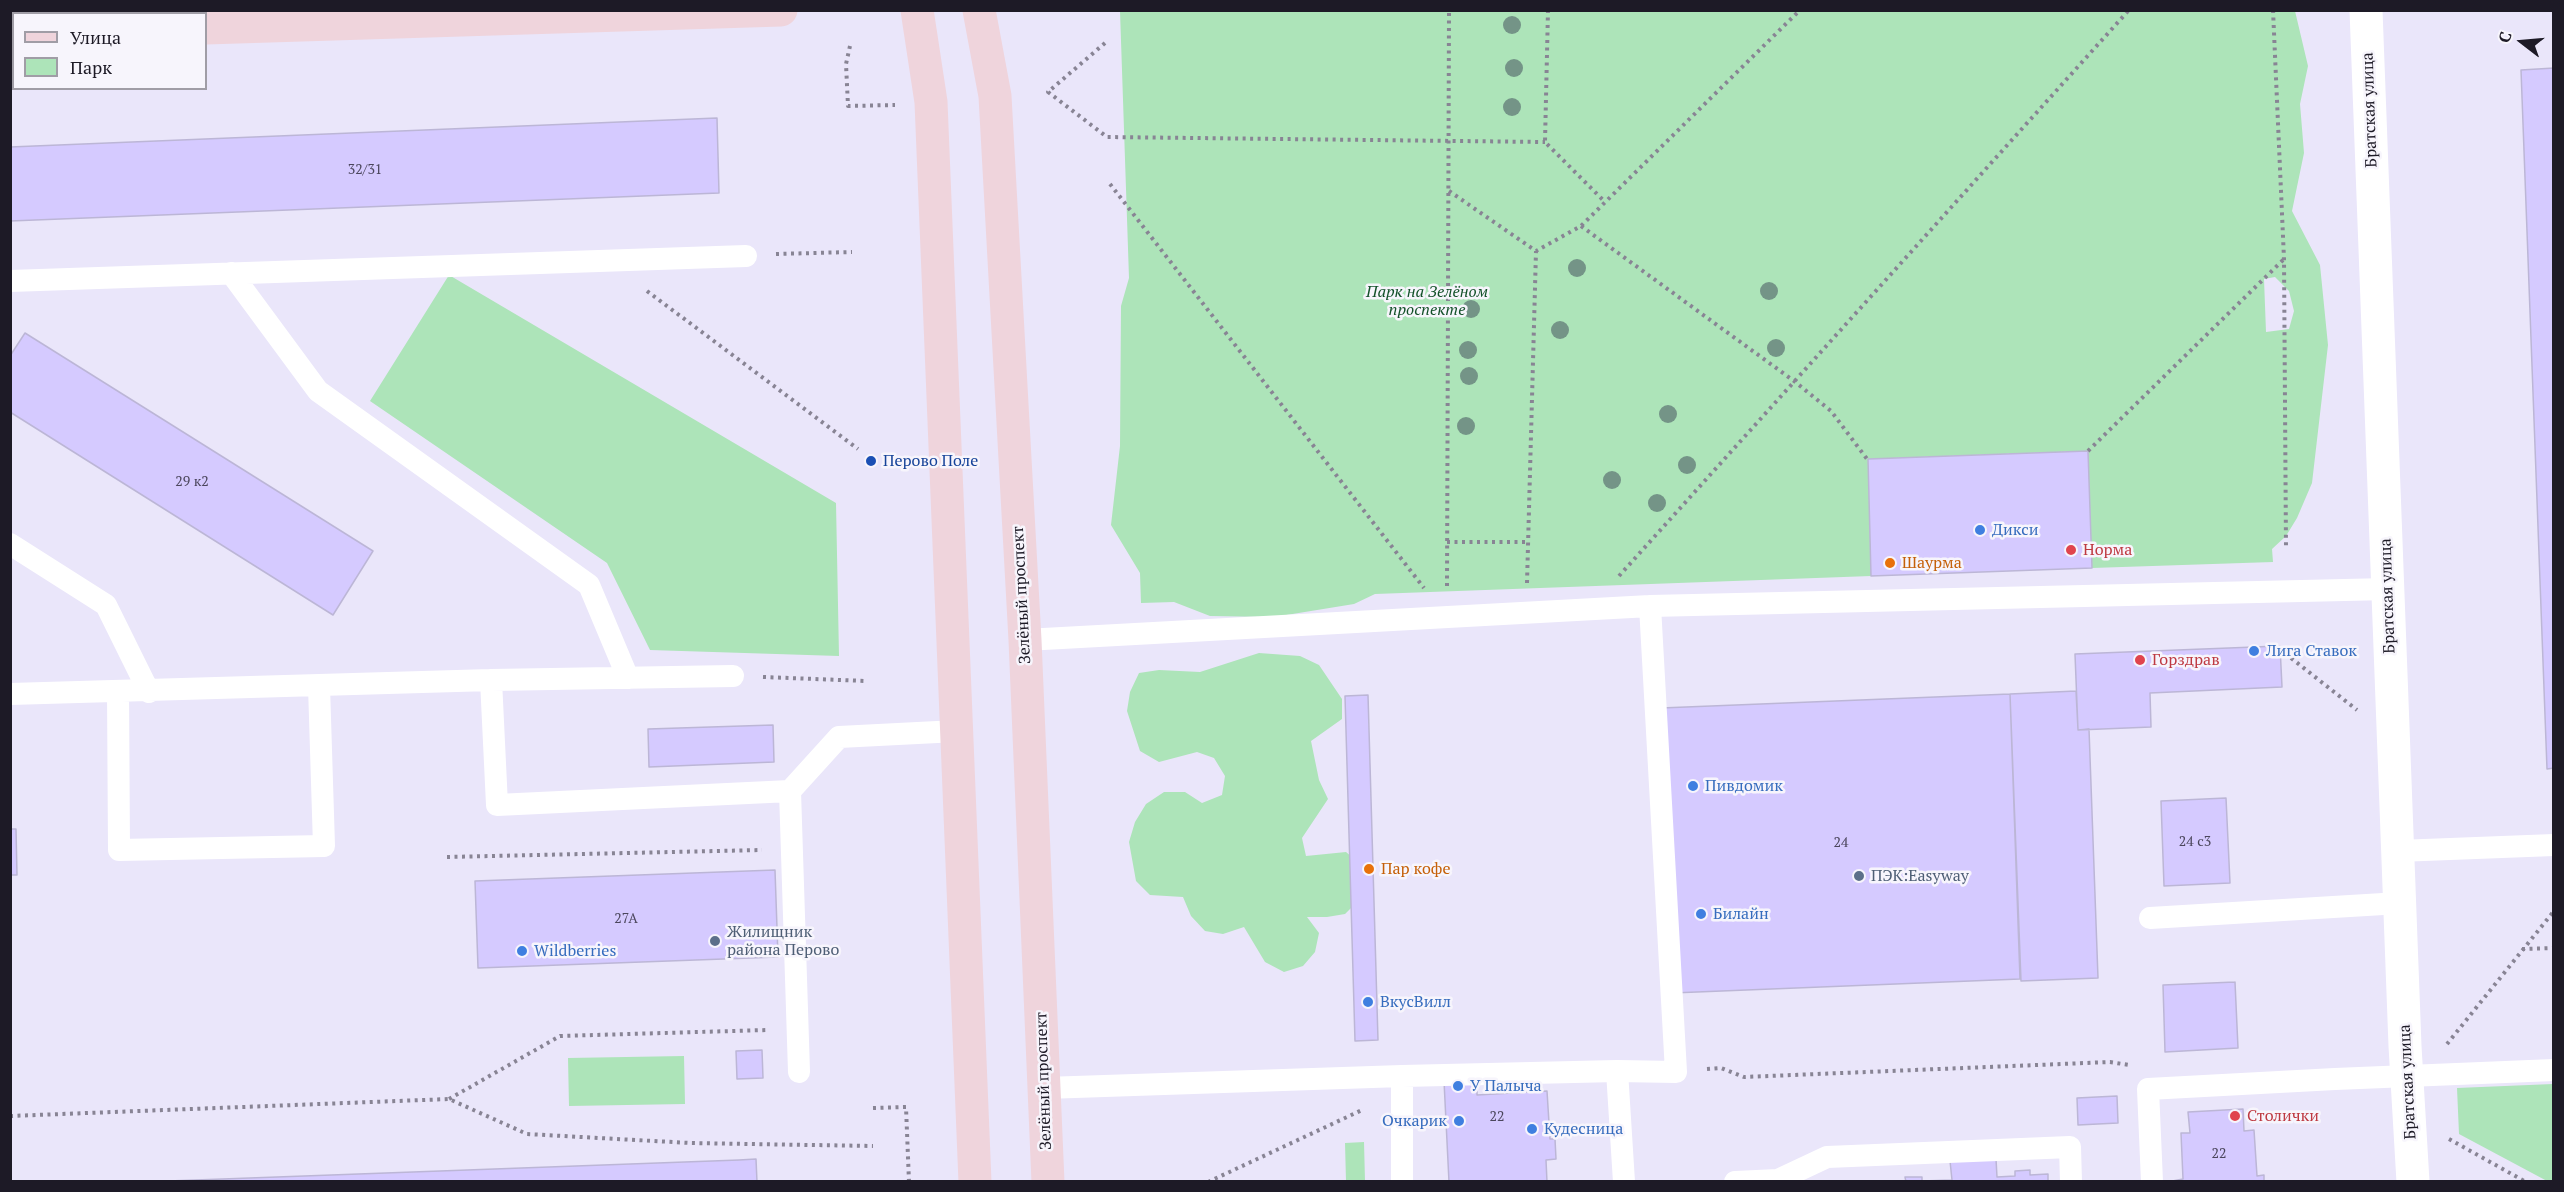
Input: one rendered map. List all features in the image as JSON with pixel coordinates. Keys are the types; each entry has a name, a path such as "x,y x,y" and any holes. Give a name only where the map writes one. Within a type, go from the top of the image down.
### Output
{"main road":[{"path":"207,28 781,10"},
{"path":"917,10 931,102 975,1182"},
{"name":"Зелёный проспект","path":"979,10 995,96 1025,640 1048,1182"}],"street":[{"name":"Братская улица","path":"2366,10 2400,903 2413,1182"}],"lane":[{"path":"10,280 746,256"},
{"path":"231,273 318,392 589,585 628,678"},
{"path":"10,544 106,605 149,692"},
{"path":"1025,640 1650,606 2388,589"},
{"path":"1045,1088 1464,1072 1676,1072 1650,606"},
{"path":"10,694 149,692 491,680 732,676"},
{"path":"491,680 497,805 790,791"},
{"path":"118,692 119,850 324,846 319,686"},
{"path":"800,1072 790,791 839,737 957,731"},
{"path":"2398,851 2553,845"},
{"path":"2150,918 2400,903"},
{"path":"2152,1182 2148,1089 2553,1070"},
{"path":"1617,1071 1624,1182"},
{"path":"1402,1076 1402,1182"},
{"path":"1735,1182 1778,1180 1827,1158 2070,1147 2071,1182"}],"path":[{"path":"1447,617 1449,10"},
{"path":"1545,142 1548,10"},
{"path":"1536,251 1581,226 1800,10"},
{"path":"1588,610 2129,10"},
{"path":"2273,10 2284,259 2286,548"},
{"path":"1105,43 1048,92 1107,137 1545,142 1605,202"},
{"path":"850,46 846,64 848,106 896,105"},
{"path":"1110,184 1447,617"},
{"path":"1449,190 1536,251"},
{"path":"1581,226 1794,381 1831,411 1868,459"},
{"path":"1527,613 1536,251"},
{"path":"746,256 852,252"},
{"path":"2088,451 2284,259"},
{"path":"605,261 858,449"},
{"path":"1448,542 1528,542"},
{"path":"2291,658 2364,715"},
{"path":"732,676 866,681"},
{"path":"447,857 791,849"},
{"path":"2447,1044 2553,911"},
{"path":"2521,949 2553,948"},
{"path":"449,1099 560,1036 798,1030"},
{"path":"1676,1072 1721,1068 1744,1077 2110,1062 2132,1066"},
{"path":"10,1116 449,1099 526,1134 690,1143 873,1146"},
{"path":"1208,1182 1371,1106"},
{"path":"873,1108 906,1107 909,1182"},
{"path":"2449,1139 2526,1182"}],"green space":[{"name":"Парк на Зелёном проспекте","path":"1120,11 2295,11 2308,66 2300,104 2304,153 2292,211 2320,265 2328,345 2312,483 2297,518 2286,536 2272,549 2273,562 2092,568 2087,451 1894,458 1884,466 1871,576 1375,594 1354,604 1274,617 1210,616 1174,602 1141,603 1140,573 1111,525 1120,446 1121,306 1129,278","holes":["2275,277 2289,291 2294,311 2289,329 2266,332 2264,279"]},
{"path":"449,275 836,503 839,656 650,650 607,563 370,401"},
{"path":"1259,653 1300,656 1319,665 1342,699 1342,719 1311,741 1319,780 1328,799 1302,838 1306,856 1346,852 1360,864 1358,901 1345,914 1307,917 1319,933 1315,952 1303,966 1284,972 1265,962 1244,927 1223,934 1205,931 1191,916 1183,897 1150,895 1136,881 1129,842 1135,822 1146,804 1164,792 1185,792 1202,803 1222,795 1225,776 1214,758 1197,752 1159,762 1140,751 1127,711 1130,692 1139,673 1159,670 1200,672"},
{"path":"684,1056 685,1104 569,1106 568,1058"},
{"path":"2553,1084 2553,1181 2547,1181 2459,1134 2457,1088"},
{"path":"1364,1142 1365,1181 1346,1181 1345,1143"}],"building":[{"path":"2554,68 2554,768 2547,769 2521,70"},
{"path":"717,118 719,193 10,221 10,147"},
{"path":"25,333 373,551 333,615 10,412 10,356"},
{"name":"Дикси","path":"2088,451 2092,568 1871,576 1868,459"},
{"path":"2280,646 2282,687 2150,693 2151,727 2078,730 2075,654"},
{"path":"2076,691 2078,730 2089,729 2098,978 2021,981 2010,694"},
{"path":"2010,694 2020,979 1672,993 1661,708"},
{"path":"1368,695 1378,1040 1355,1041 1345,696"},
{"path":"773,725 774,762 649,767 648,729"},
{"path":"2226,798 2230,883 2164,886 2161,801"},
{"path":"10,829 16,829 17,875 10,875"},
{"path":"775,870 778,957 478,968 475,881"},
{"path":"2235,982 2238,1048 2165,1052 2163,985"},
{"path":"762,1050 763,1078 737,1079 736,1051"},
{"path":"1477,1079 1477,1095 1547,1091 1550,1139 1555,1139 1556,1159 1546,1160 1547,1182 1449,1182 1444,1081"},
{"path":"2117,1096 2118,1123 2078,1125 2077,1098"},
{"path":"2243,1109 2244,1131 2254,1130 2257,1176 2264,1175 2264,1182 2167,1182 2183,1179 2181,1133 2190,1133 2188,1112"},
{"path":"756,1159 757,1182 141,1182 739,1160"},
{"path":"1996,1159 1997,1177 2015,1176 2015,1171 2030,1170 2030,1175 2048,1174 2048,1182 1906,1182 1905,1177 1922,1177 1922,1181 1952,1180 1950,1161"}],"place":[{"name":"Перово Поле","path":"871,461"},
{"name":"Дикси","path":"1980,530"},
{"name":"Норма","path":"2071,550"},
{"name":"Шаурма","path":"1890,563"},
{"name":"Лига Ставок","path":"2254,651"},
{"name":"Горздрав","path":"2140,660"},
{"name":"Пивдомик","path":"1693,786"},
{"name":"Пар кофе","path":"1369,869"},
{"name":"ПЭК:Easyway","path":"1859,876"},
{"name":"Билайн","path":"1701,914"},
{"name":"Жилищник района Перово","path":"715,941"},
{"name":"Wildberries","path":"522,951"},
{"name":"ВкусВилл","path":"1368,1002"},
{"name":"У Палыча","path":"1458,1086"},
{"name":"Столички","path":"2235,1116"},
{"name":"Очкарик","path":"1459,1121"},
{"name":"Кудесница","path":"1532,1129"}]}
